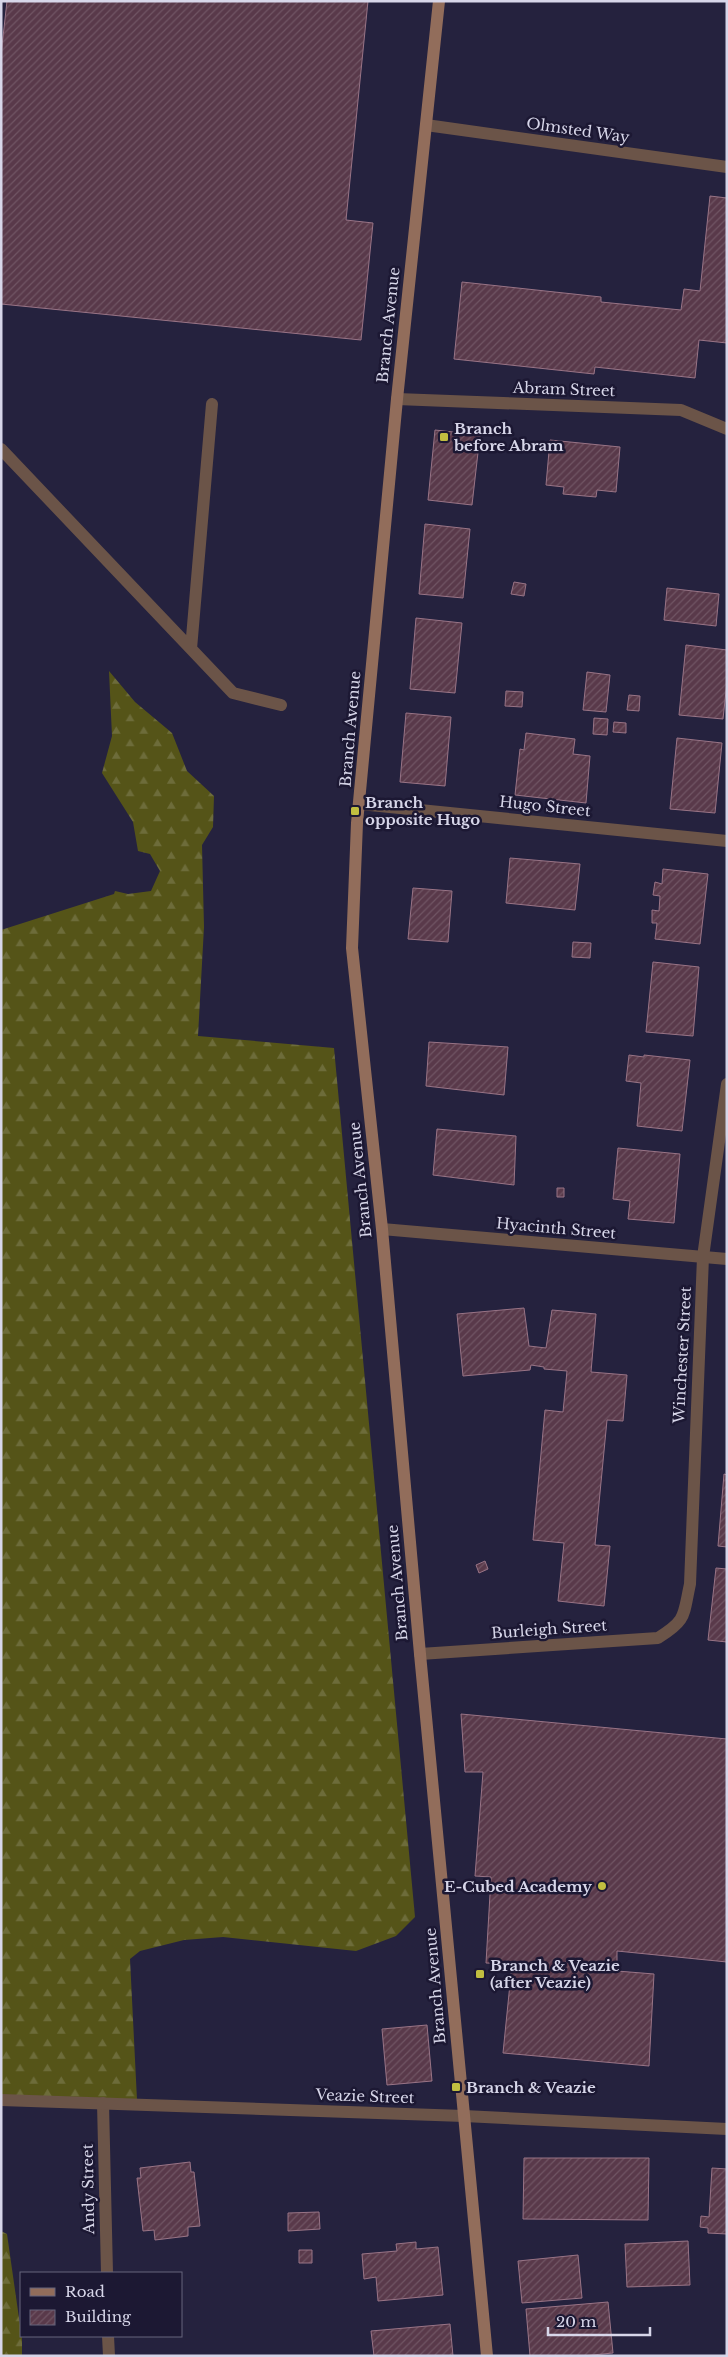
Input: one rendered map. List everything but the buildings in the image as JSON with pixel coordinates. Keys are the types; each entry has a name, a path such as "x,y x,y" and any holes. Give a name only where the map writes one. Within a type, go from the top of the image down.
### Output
{"main road":[{"name":"Branch Avenue","path":"439,1 397,399 356,841 352,948 382,1229 420,1654 487,2356"}],"street":[{"name":"Olmsted Way","path":"426,125 727,167"},
{"name":"Abram Street","path":"397,399 680,410 727,429"},
{"path":"191,649 212,404"},
{"path":"1,449 233,693 281,705"},
{"name":"Hugo Street","path":"360,804 727,841"},
{"name":"Winchester Street","path":"677,1626 684,1614 690,1584 702,1257 727,1084"},
{"name":"Hyacinth Street","path":"382,1229 727,1259"},
{"name":"Burleigh Street","path":"420,1654 658,1638 677,1626"},
{"name":"Veazie Street","path":"1,2100 464,2116 727,2129"},
{"name":"Andy Street","path":"103,2103 107,2272"},
{"path":"108,2337 109,2356"}],"green space":[{"path":"109,671 135,702 172,733 187,771 214,796 213,827 202,845 204,927 198,1036 334,1048 415,1917 396,1936 356,1951 223,1937 184,1940 140,1951 130,1959 137,2100 1,2101 1,930 114,894 115,891 128,894 151,891 160,871 150,854 138,851 133,822 102,773 112,736"},
{"path":"1,2231 7,2234 20,2325 20,2337 22,2339 22,2356 1,2356"}],"place":[{"name":"Branch before Abram","path":"444,437"},
{"name":"Branch opposite Hugo","path":"355,811"},
{"name":"E-Cubed Academy","path":"602,1886"},
{"name":"Branch & Veazie (after Veazie)","path":"480,1974"},
{"name":"Branch & Veazie","path":"456,2087"}]}
